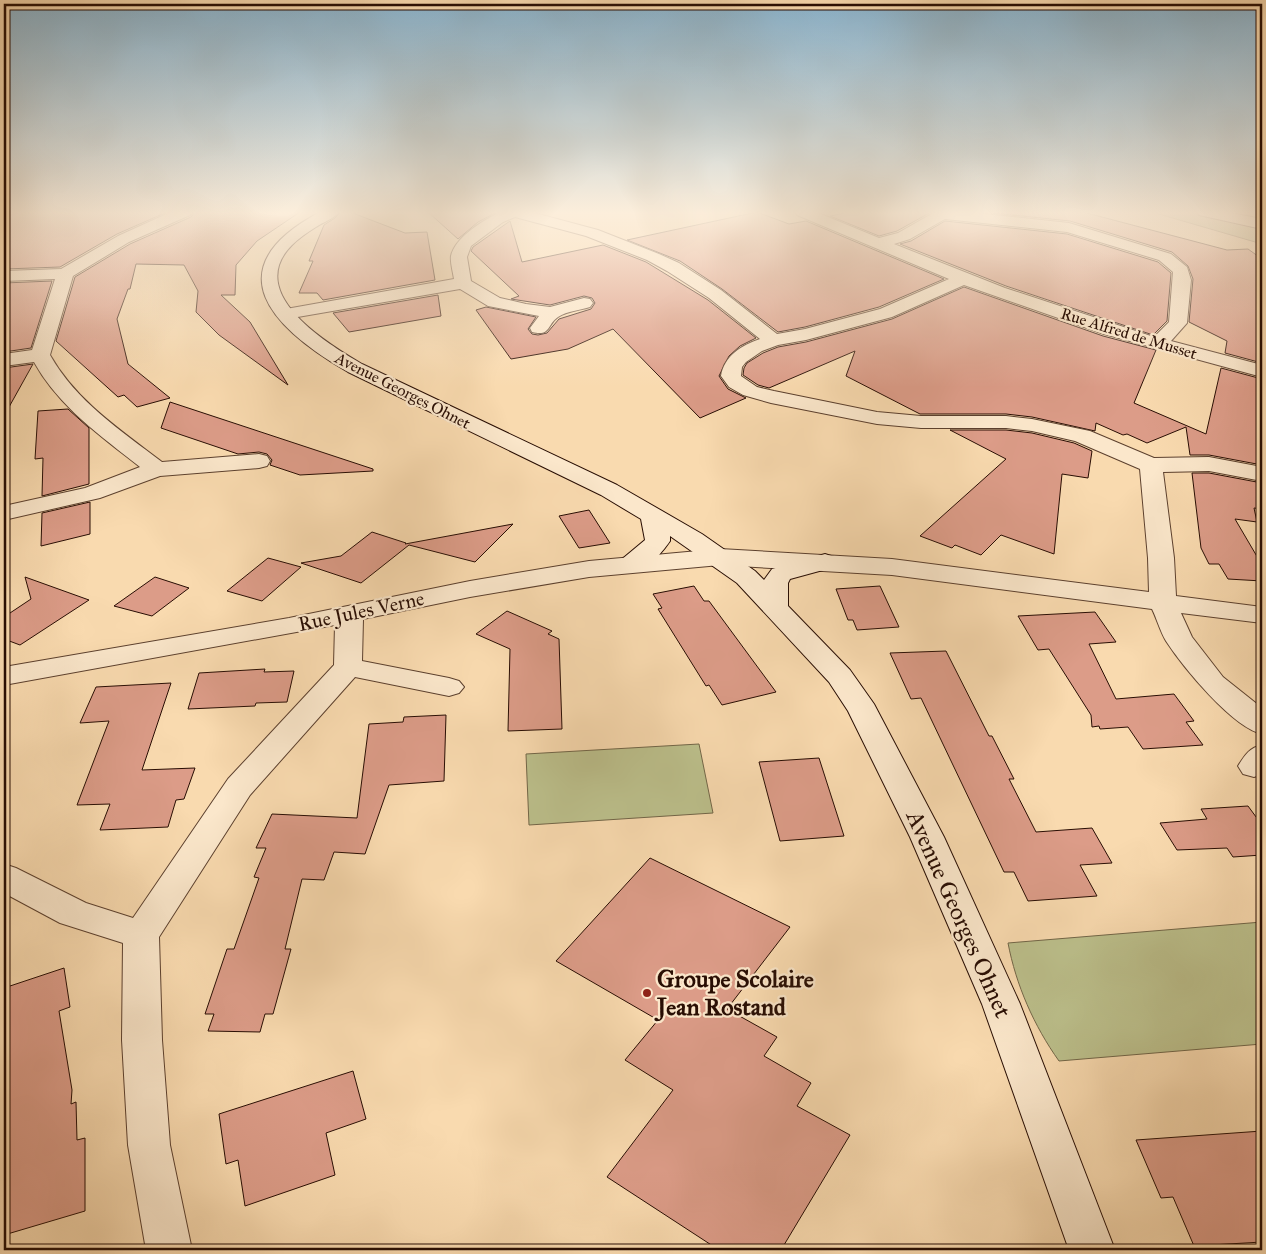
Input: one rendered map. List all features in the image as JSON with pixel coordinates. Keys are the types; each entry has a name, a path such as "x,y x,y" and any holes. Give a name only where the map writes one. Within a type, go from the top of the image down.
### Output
{"street":[{"path":"4,276 65,274 70,271"},
{"name":"Avenue Georges Ohnet","path":"270,271 270,285 277,301 298,329 318,345 355,368 609,490 651,513 720,557 746,578 775,606 840,676 863,711 927,837 1001,1004 1092,1250"},
{"path":"461,271 463,283 472,291 495,304 551,313 584,303"},
{"path":"678,271 715,294 773,340"},
{"name":"Rue Alfred de Musset","path":"943,271 1028,302 1159,343 1262,371"},
{"path":"1159,343 1178,323 1182,280 1181,271"},
{"path":"65,274 40,355 48,373 86,413 156,469"},
{"path":"963,279 876,316 806,334 773,340 755,347 736,362 732,367 731,376 736,383 750,391 771,397 898,421 1006,422 1052,428 1082,436 1151,465 1209,464 1262,474"},
{"path":"286,314 463,283"},
{"path":"538,329 551,313"},
{"path":"4,360 40,355"},
{"path":"4,513 92,493 156,469 259,461"},
{"path":"1151,465 1161,558 1163,602 1179,639 1198,665 1213,682 1262,724"},
{"path":"630,565 658,541 651,513"},
{"path":"720,557 892,567 1262,615"},
{"name":"Rue Jules Verne","path":"4,676 269,630 470,589 589,570 720,557"},
{"path":"775,606 775,583 782,574 825,562"},
{"path":"169,1250 149,1145 142,1040 141,935 239,787 348,667 349,614"},
{"path":"348,667 449,687"},
{"path":"4,877 73,914 141,935"}],"green space":[{"path":"699,744 713,813 529,825 526,754"},
{"path":"1262,922 1262,1044 1059,1061 1027,1005 1011,959 1008,943"}],"building":[{"path":"86,271 134,271 130,289 128,289 117,319 128,364 170,398 137,407 124,395 118,397 56,341 75,277"},
{"path":"187,271 236,271 235,295 221,295 250,322 288,385 219,335 196,312 198,291"},
{"path":"309,271 433,271 435,280 323,300 317,293 299,293"},
{"path":"492,271 660,271 708,300 756,338 740,346 729,356 719,376 728,389 746,398 700,418 613,329 568,349 511,359 476,310 486,307 536,317 528,329 532,334 538,335 547,333 559,319 591,309 595,303 592,298 584,296 550,305 511,299 519,296"},
{"path":"694,271 924,271 944,279 879,307 805,327 778,332 722,289"},
{"path":"967,271 1168,271 1171,273 1167,321 1153,335 1006,286"},
{"path":"1190,271 1262,271 1262,363 1225,353 1227,341 1189,322 1193,279"},
{"path":"52,281 31,348 4,352 4,283"},
{"path":"964,287 1103,336 1156,350 1134,403 1206,434 1221,368 1262,379 1262,465 1209,455 1190,455 1186,427 1147,443 1096,423 1095,431 1032,417 1006,414 920,414 846,376 855,351 769,388 758,385 743,375 747,363 763,353 778,347 806,342 892,319"},
{"path":"438,295 441,316 349,332 333,313"},
{"path":"33,364 4,416 4,368"},
{"path":"170,402 373,469 373,471 300,475 270,465 272,460 267,454 259,452 238,454 161,428"},
{"path":"68,409 89,428 89,484 42,496 43,458 35,459 38,411"},
{"path":"950,430 1006,430 1032,433 1074,443 1092,451 1088,478 1062,474 1054,554 1001,535 981,555 955,545 952,548 920,536 1006,459"},
{"path":"1192,473 1209,473 1262,483 1262,509 1254,508 1257,522 1235,519 1262,565 1262,581 1228,579 1219,564 1209,564 1201,548"},
{"path":"90,502 90,534 41,546 42,513"},
{"path":"589,510 610,543 579,548 559,516"},
{"path":"513,524 475,562 409,545 361,583 301,563 341,556 372,532 405,544"},
{"path":"268,558 301,567 262,601 227,591"},
{"path":"25,577 89,600 20,645 4,639 4,617 31,599"},
{"path":"155,577 189,588 152,616 114,606"},
{"path":"694,586 704,601 709,601 776,692 722,705 709,685 706,686 658,609 662,608 653,594"},
{"path":"880,586 899,627 857,630 853,620 848,620 836,589"},
{"path":"507,611 552,631 548,634 559,639 562,729 508,731 510,649 476,634"},
{"path":"1095,612 1116,642 1089,644 1116,699 1174,694 1194,721 1186,722 1203,745 1143,749 1128,727 1100,729 1099,726 1092,727 1091,715 1049,649 1038,650 1018,616"},
{"path":"946,651 989,736 992,736 1014,779 1009,779 1036,832 1092,828 1112,863 1080,865 1097,896 1028,901 1014,872 1004,872 921,698 911,699 890,653"},
{"path":"265,669 264,672 294,671 287,702 256,703 255,706 188,709 199,673"},
{"path":"171,683 142,770 195,768 184,799 176,800 168,827 100,830 110,804 77,805 109,721 80,723 96,687"},
{"path":"446,715 444,781 389,785 365,854 334,852 324,880 302,879 285,949 291,949 273,1014 265,1014 260,1032 208,1031 214,1014 205,1014 227,949 234,949 259,878 254,877 266,848 256,848 272,814 357,818 369,724 403,722 404,717"},
{"path":"819,758 844,836 780,841 759,762"},
{"path":"1248,806 1262,825 1262,855 1233,857 1227,848 1177,850 1160,823 1207,819 1201,809"},
{"path":"650,858 790,927 727,1009 777,1037 764,1056 811,1083 797,1106 850,1135 781,1250 719,1250 607,1177 673,1090 625,1060 658,1020 556,961"},
{"path":"64,968 70,1007 59,1011 72,1090 71,1104 76,1102 77,1140 85,1138 85,1211 4,1235 4,988"},
{"path":"353,1071 366,1119 326,1133 335,1175 245,1206 238,1160 226,1164 219,1114"},
{"path":"1262,1131 1262,1242 1194,1246 1173,1197 1161,1198 1136,1140"}],"place":[{"name":"Groupe Scolaire Jean Rostand","path":"647,993"}]}
